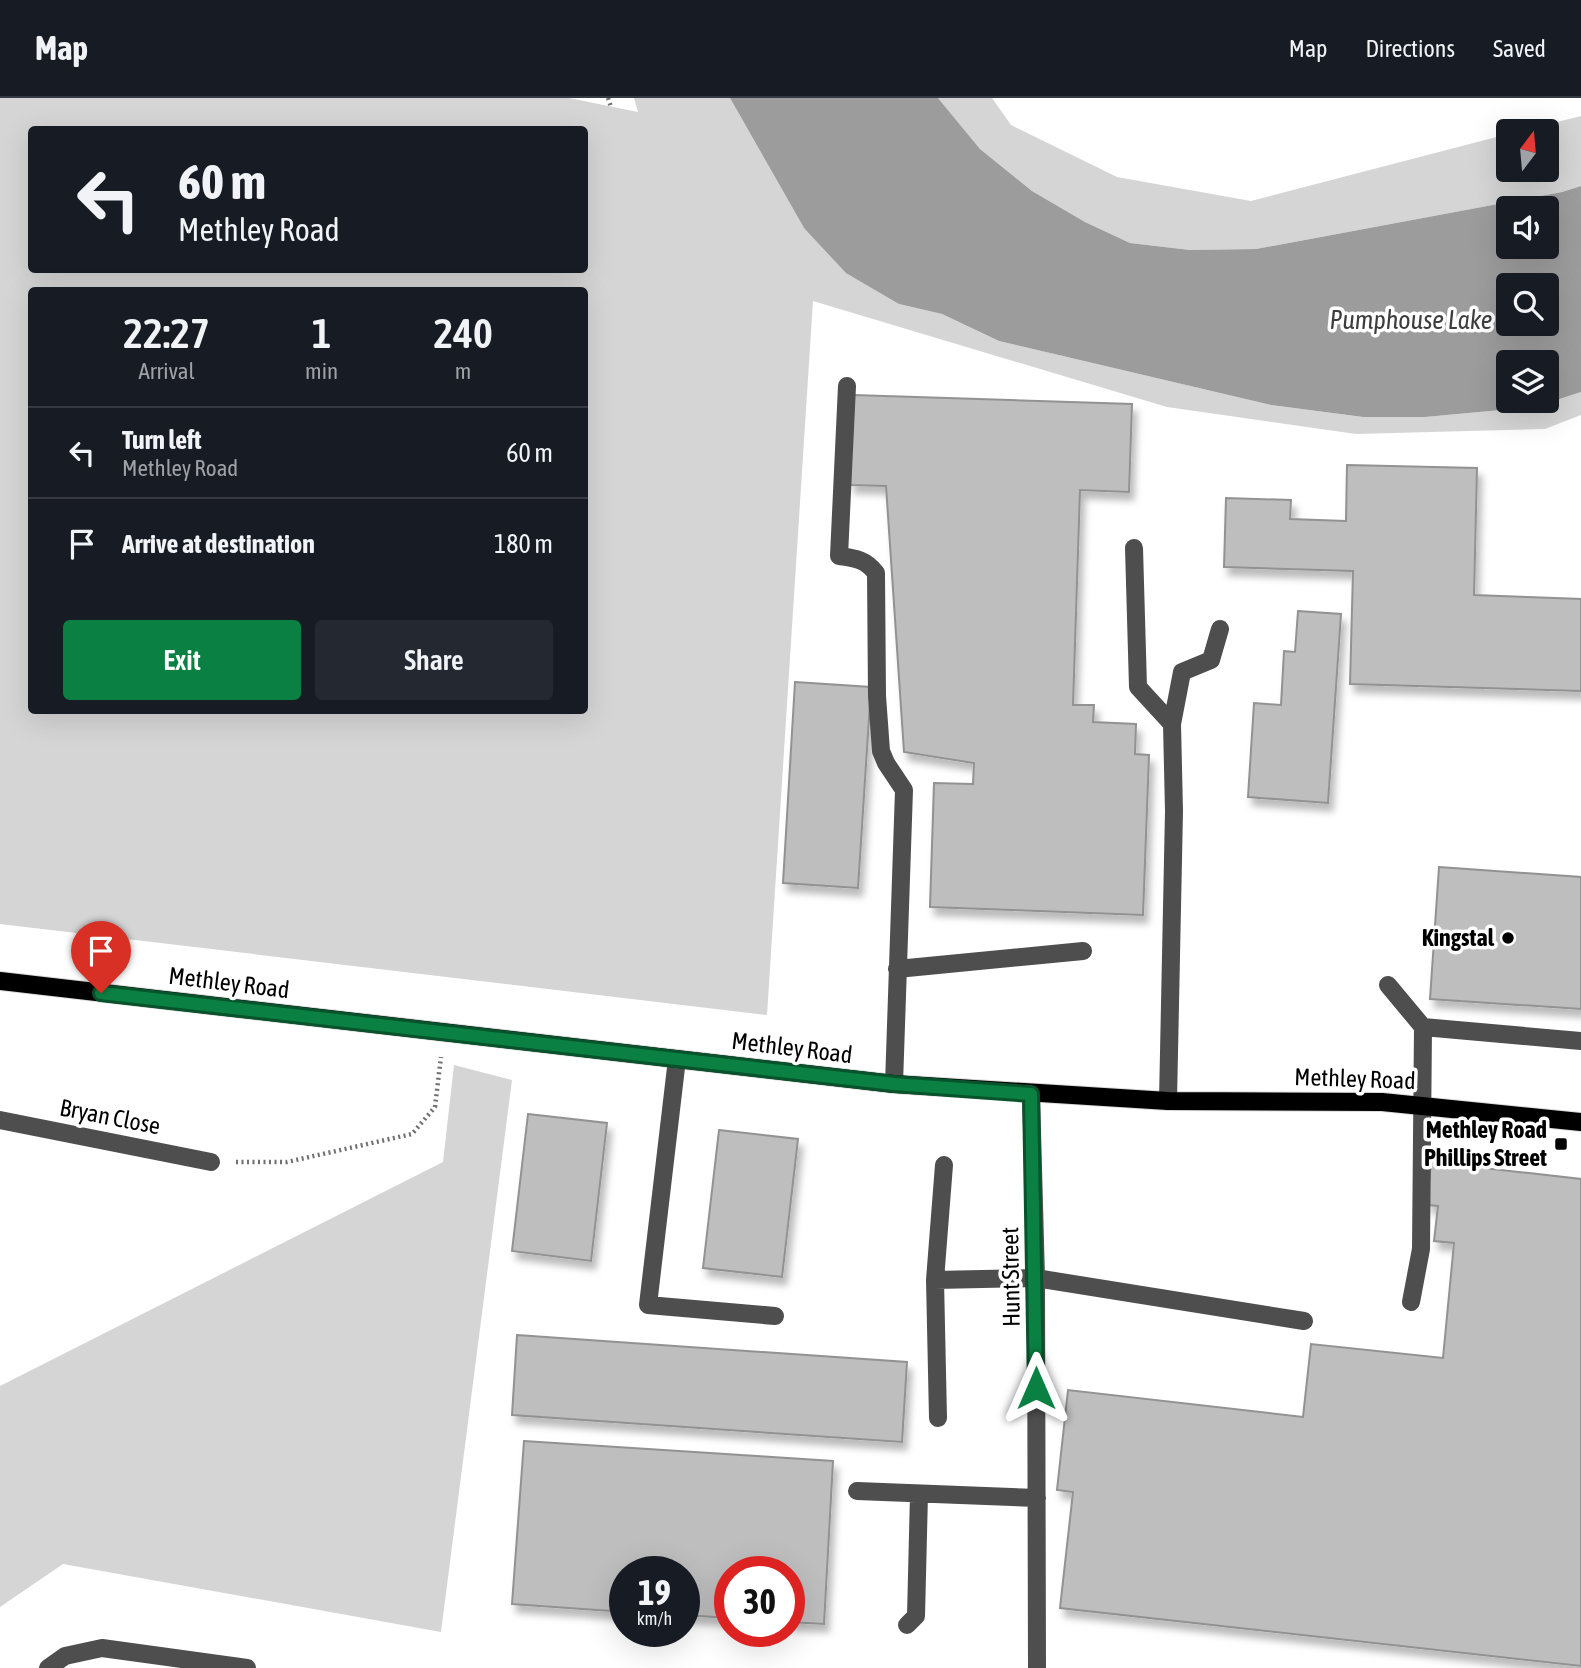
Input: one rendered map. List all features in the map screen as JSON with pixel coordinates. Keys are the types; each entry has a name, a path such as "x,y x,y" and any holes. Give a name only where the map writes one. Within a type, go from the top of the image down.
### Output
{"main road":[{"name":"Methley Road","path":"0,981 894,1084 1168,1101 1382,1102 1581,1122"}],"street":[{"path":"846,386 839,556 859,558 869,564 876,573 877,696 881,751 904,790 894,1084"},
{"path":"1134,548 1138,687 1172,724"},
{"path":"1168,1101 1174,811 1172,724 1182,671 1211,660 1220,629"},
{"path":"897,968 1083,951"},
{"path":"1388,985 1423,1027 1421,1249 1411,1302"},
{"path":"1423,1027 1581,1041"},
{"path":"677,1059 648,1305 775,1316"},
{"name":"Hunt Street","path":"1031,1094 1036,1278 1037,1668"},
{"name":"Bryan Close","path":"0,1121 211,1162"},
{"path":"938,1418 935,1280 944,1165"},
{"path":"935,1280 1036,1278 1304,1321"},
{"path":"857,1491 1037,1498"},
{"path":"907,1625 916,1616 919,1494"},
{"path":"48,1668 65,1656 102,1648 247,1668"}],"path":[{"path":"608,98 611,107"},
{"path":"211,1162 287,1162 412,1134 435,1107 444,1032"}],"shaded area":[{"path":"0,98 569,98 638,112 634,98 730,98 804,228 899,304 942,314 999,341 1271,405 1363,417 1425,417 1496,411 1496,413 1559,413 1559,399 1581,392 1581,415 1545,429 1356,434 1167,407 813,301 767,1015 0,924"},
{"path":"938,98 992,98 1011,125 1117,177 1251,201 1496,137 1496,182 1559,182 1559,122 1581,116 1581,186 1541,196 1496,196 1496,204 1256,249 1190,250 1130,243 1085,222 1032,191 980,149"},
{"path":"454,1065 512,1080 441,1632 63,1564 0,1607 0,1386 443,1162"}],"water":[{"name":"Pumphouse Lake","path":"730,98 938,98 980,149 1032,191 1085,222 1130,243 1190,250 1256,249 1496,204 1496,259 1559,259 1559,196 1541,196 1581,186 1581,392 1559,399 1559,350 1496,350 1496,411 1425,417 1363,417 1271,405 999,341 942,314 899,304 846,273 804,228"}],"building":[{"path":"853,395 1132,404 1129,492 1080,490 1073,705 1094,705 1093,722 1136,724 1135,754 1149,755 1143,915 930,907 934,783 973,784 974,763 904,752 886,486 850,485"},
{"path":"1347,465 1477,468 1474,595 1581,599 1581,691 1350,684 1353,571 1224,567 1226,498 1291,500 1290,519 1346,521"},
{"path":"1298,611 1341,614 1328,803 1248,797 1254,703 1281,705 1284,651 1295,652"},
{"path":"795,682 871,687 858,888 783,883"},
{"name":"Kingstal","path":"1439,867 1581,877 1581,1009 1430,999"},
{"path":"528,1114 607,1123 591,1261 512,1251"},
{"path":"719,1130 798,1139 782,1277 703,1268"},
{"path":"1431,1162 1581,1179 1581,1666 1060,1608 1073,1492 1057,1490 1068,1390 1303,1417 1311,1344 1443,1358 1454,1243 1434,1241 1438,1206 1427,1205"},
{"path":"517,1335 907,1362 902,1442 512,1415"},
{"path":"524,1441 833,1461 824,1624 805,1623 805,1556 714,1556 714,1617 700,1616 700,1556 609,1556 609,1611 512,1604"}],"place":[{"name":"Kingstal","path":"1508,938"},
{"name":"Methley Road Phillips Street","path":"1561,1144"}],"route":[{"path":"101,993 894,1084 1031,1094 1036,1388"}]}
